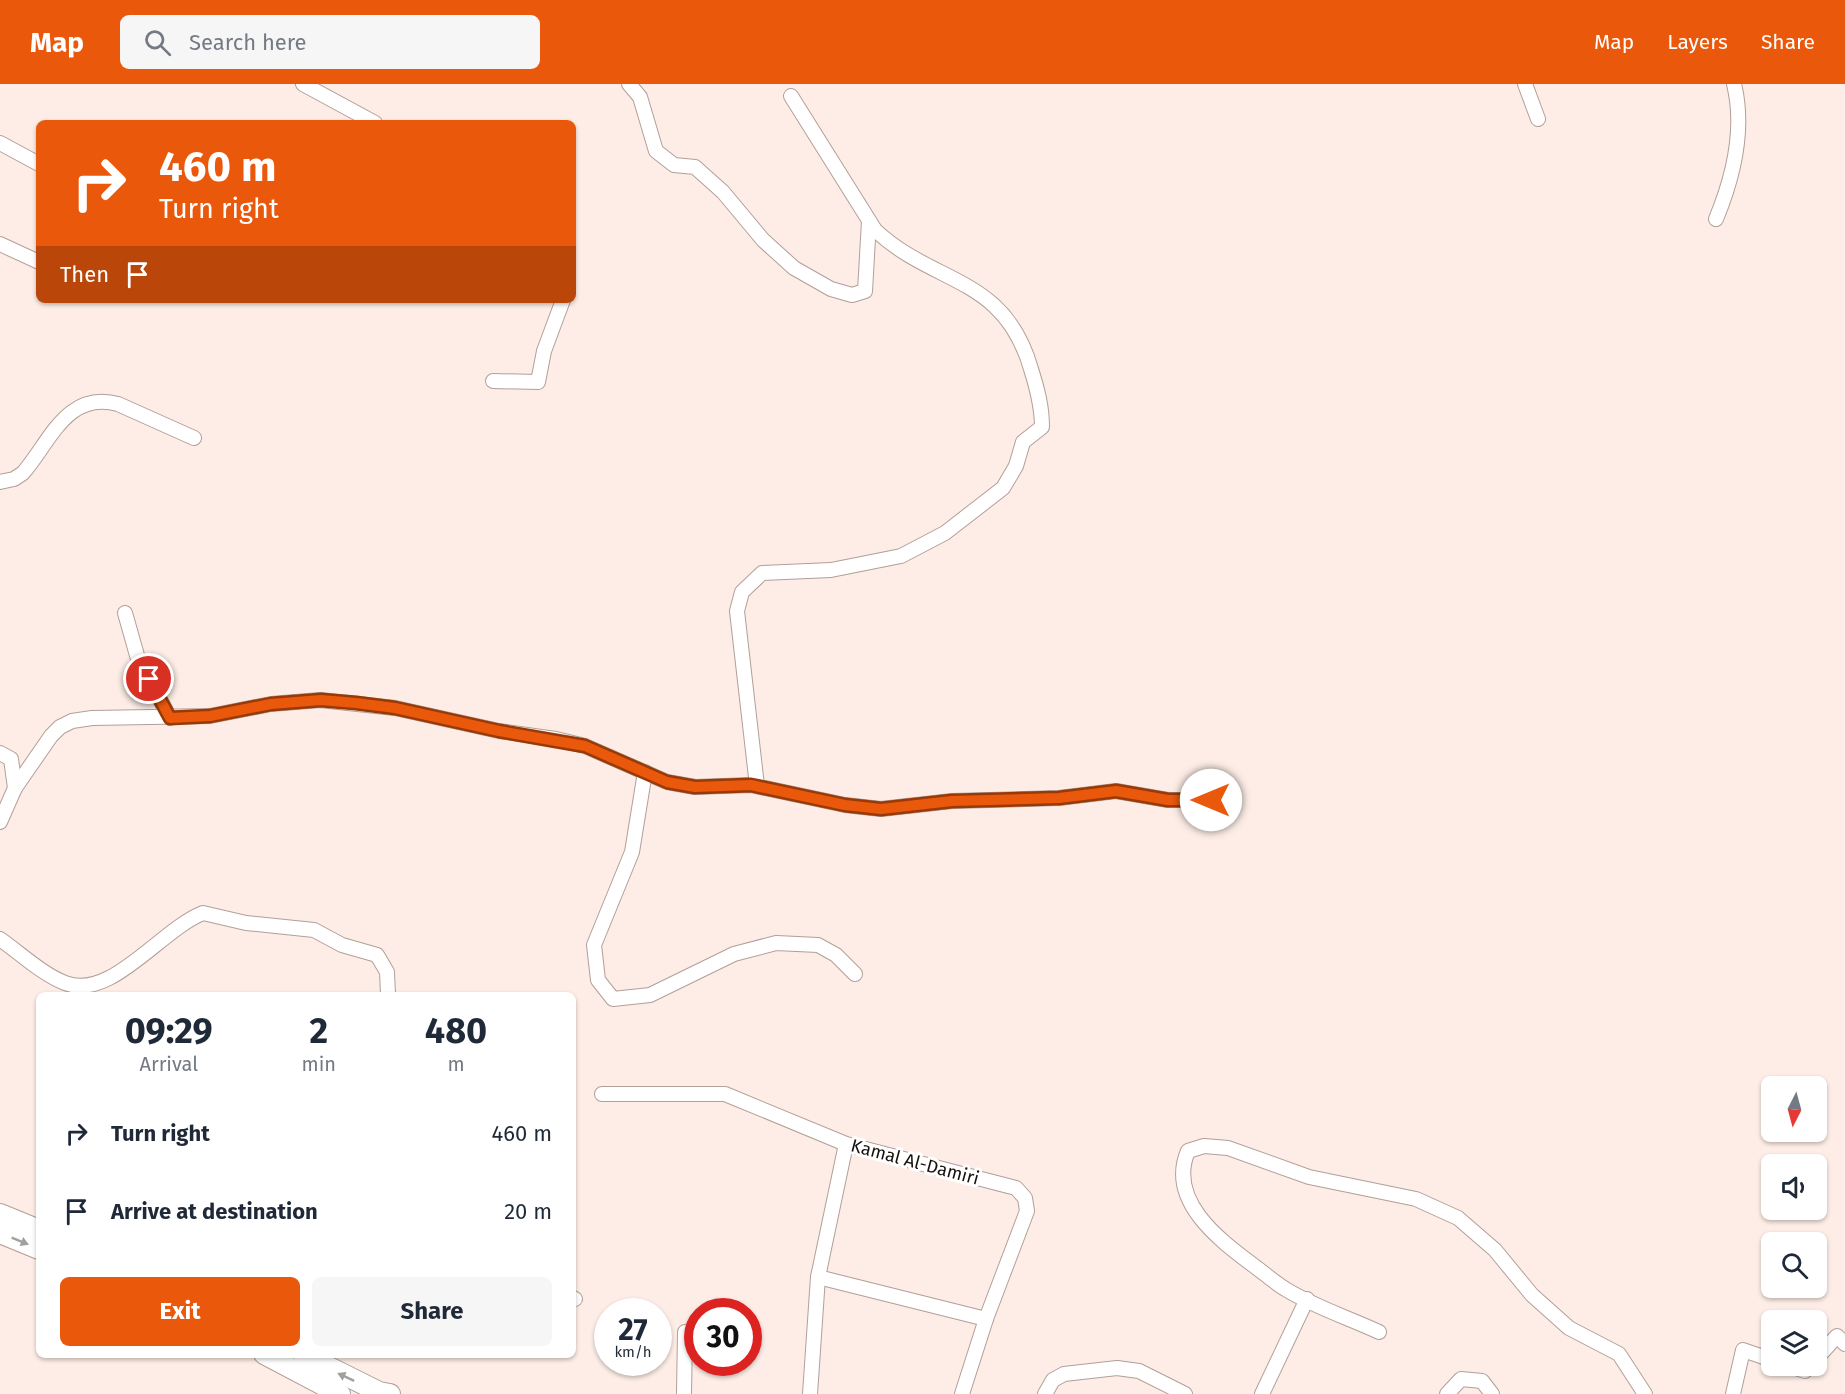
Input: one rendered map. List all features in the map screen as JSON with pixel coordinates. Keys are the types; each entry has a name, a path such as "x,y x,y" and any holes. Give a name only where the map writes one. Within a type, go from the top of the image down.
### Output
{"street":[{"path":"303,84 369,120"},
{"path":"628,84 640,97 656,151 674,165 695,167 723,192 763,240 794,268 831,289 852,295 865,291 869,221"},
{"path":"1525,84 1539,119"},
{"path":"1716,219 1731,183 1737,138 1734,84"},
{"path":"757,786 737,611 739,600 748,584 767,572 831,570 900,556 945,533 1003,488 1016,466 1023,442 1042,427 1041,405 1026,353 1009,320 981,295 884,238 869,221 791,96"},
{"path":"0,143 36,162"},
{"path":"0,244 36,261"},
{"path":"493,381 538,382 550,331 561,303"},
{"path":"0,482 14,479 23,473 63,418 87,403 106,401 117,404 194,438"},
{"path":"125,613 138,659 170,718"},
{"path":"0,822 15,788 51,736 60,727 72,721 92,718 210,716 281,703 321,700 356,703 566,741 585,746 667,782 695,787 757,786 845,805 881,809 952,801 1059,798 1116,791 1168,800 1233,800"},
{"path":"0,753 10,759 15,788"},
{"path":"645,772 632,852 594,945 598,980 614,999 650,995 734,954 776,943 818,945 836,955 855,974"},
{"path":"0,939 57,979 86,987 112,979 174,928 203,913 246,923 314,930 342,945 377,955 387,972 388,992"},
{"name":"Kamal Al-Damiri","path":"602,1094 725,1094 846,1144 1016,1188 1025,1198 1027,1211 986,1319 962,1394"},
{"path":"810,1394 818,1277 846,1144"},
{"path":"1379,1332 1287,1290 1218,1238 1192,1204 1184,1189 1182,1170 1188,1151 1204,1146 1228,1148 1309,1177 1416,1199 1458,1218 1495,1250 1532,1295 1569,1328 1619,1354 1644,1394"},
{"path":"0,1214 36,1229"},
{"path":"0,1233 36,1248"},
{"path":"818,1277 986,1319"},
{"path":"1262,1394 1307,1299"},
{"path":"1827,1347 1837,1336 1845,1344"},
{"path":"1733,1394 1743,1350 1761,1356"},
{"path":"272,1358 340,1394"},
{"path":"311,1358 379,1392 390,1394"},
{"path":"1045,1394 1050,1383 1060,1375 1117,1368 1139,1371 1185,1394"},
{"path":"684,1376 684,1394"},
{"path":"1447,1394 1461,1379 1482,1381 1492,1394"}],"route":[{"path":"149,679 170,718 210,716 271,704 321,700 395,708 499,731 556,739 585,746 667,782 695,787 751,785 845,805 881,809 952,801 1059,798 1116,791 1168,800 1211,800"}]}
